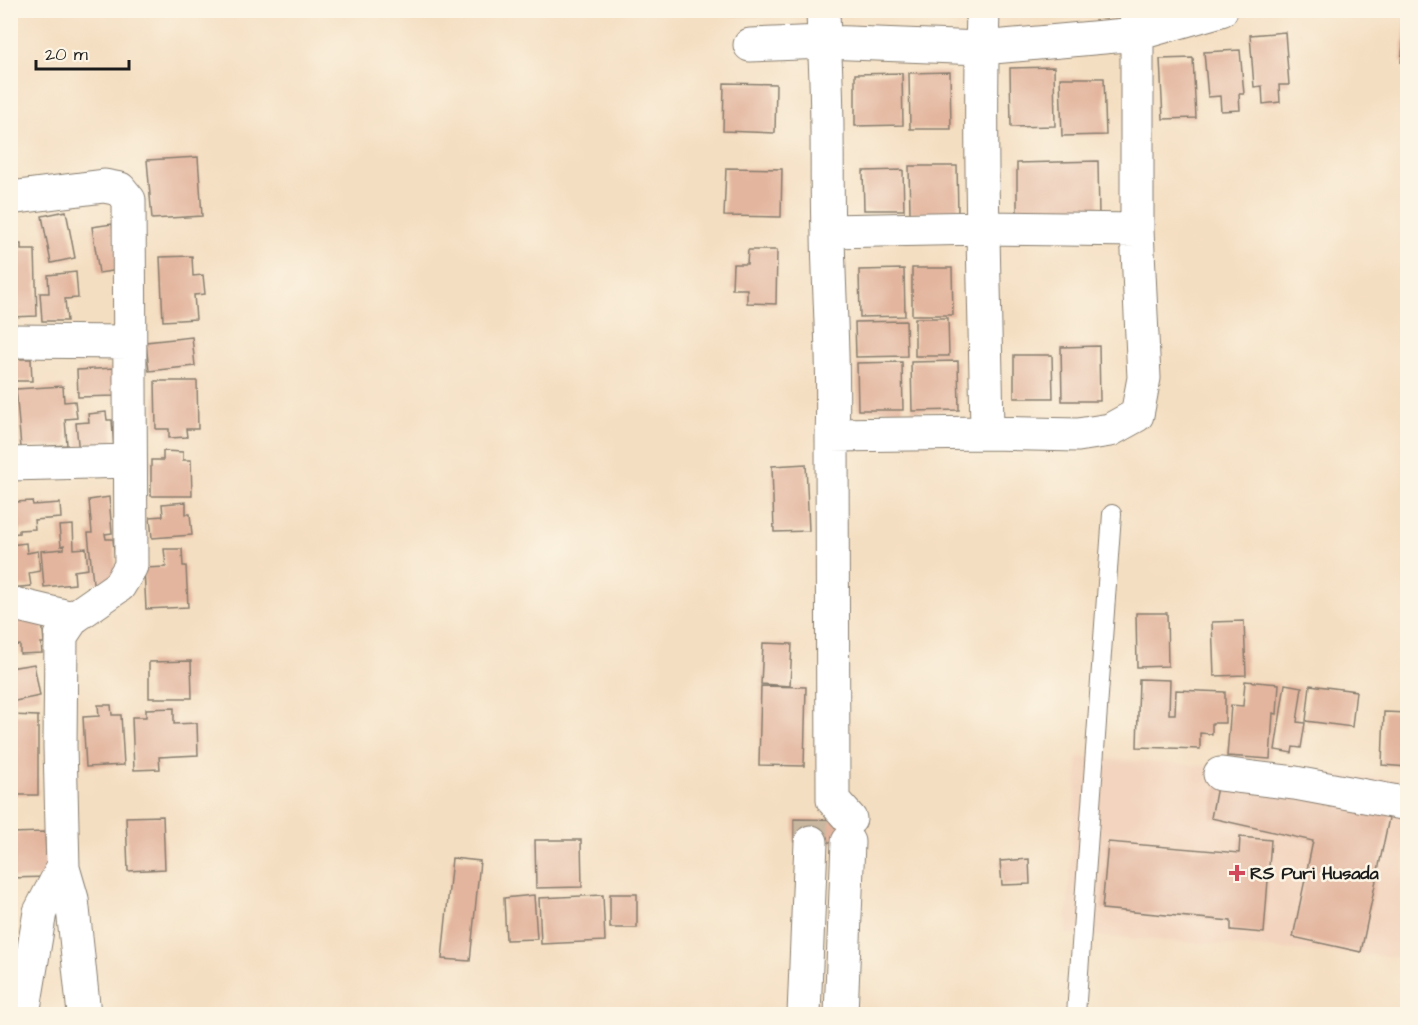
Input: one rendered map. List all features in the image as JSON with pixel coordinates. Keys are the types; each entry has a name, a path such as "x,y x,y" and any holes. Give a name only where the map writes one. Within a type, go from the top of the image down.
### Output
{"street":[{"path":"983,10 987,433"},
{"path":"750,45 824,26 982,48 1221,10"},
{"path":"832,435 987,433 1078,435 1110,430 1137,415 1144,378 1137,230 1137,22"},
{"path":"824,26 834,398 830,824 841,1014"},
{"path":"10,198 104,186 120,189 129,200 131,566 119,586 73,618 61,636 60,746 63,868 72,899 84,1014"},
{"path":"828,231 984,228 1137,230"},
{"path":"10,341 128,342"},
{"path":"10,464 130,461"},
{"path":"10,603 73,618"},
{"path":"1220,774 1295,783 1407,804"},
{"path":"804,1014 830,824"},
{"path":"23,1014 40,912 63,868"}],"lane":[{"path":"1076,1014 1112,514"}],"shaded area":[{"name":"RS Puri Husada","path":"1078,757 1407,780 1398,957 1066,934"}],"building":[{"path":"731,10 775,10 775,16 731,16"},
{"path":"856,10 906,10 906,13 856,13"},
{"path":"916,10 960,10 960,14 916,15"},
{"path":"1406,19 1408,19 1408,63 1401,62"},
{"path":"1285,32 1289,85 1279,85 1280,102 1263,104 1262,86 1254,87 1250,35"},
{"path":"1240,50 1244,94 1239,94 1240,110 1221,111 1220,96 1208,97 1204,52"},
{"path":"1193,58 1196,118 1163,119 1160,59"},
{"path":"1054,67 1055,126 1011,127 1010,68"},
{"path":"950,72 951,129 910,129 909,73"},
{"path":"902,73 903,125 855,126 855,74"},
{"path":"1060,78 1104,78 1106,135 1062,136"},
{"path":"724,83 776,84 775,133 723,131"},
{"path":"198,157 202,216 152,219 147,160"},
{"path":"1098,161 1099,216 1017,217 1017,163"},
{"path":"909,166 957,166 958,213 910,213"},
{"path":"726,168 782,169 781,217 724,216"},
{"path":"903,170 904,210 864,210 863,171"},
{"path":"66,211 75,258 51,263 42,216"},
{"path":"112,224 119,270 99,273 92,227"},
{"path":"10,244 21,244 21,250 35,250 37,316 10,317"},
{"path":"748,250 777,250 776,304 747,303 747,289 732,289 733,264 747,264"},
{"path":"192,256 193,276 203,275 205,294 194,295 196,319 163,321 160,257"},
{"path":"912,268 952,268 953,315 912,315"},
{"path":"904,269 905,316 860,317 859,270"},
{"path":"76,272 78,298 65,299 67,321 42,321 40,293 49,293 48,275"},
{"path":"915,318 948,318 949,356 915,356"},
{"path":"906,321 907,356 856,357 855,322"},
{"path":"192,337 195,366 149,371 146,342"},
{"path":"1099,346 1100,401 1062,401 1061,347"},
{"path":"1014,355 1052,355 1053,398 1014,398"},
{"path":"10,359 31,359 32,381 10,381"},
{"path":"958,361 959,410 912,411 911,362"},
{"path":"902,362 903,410 858,410 857,363"},
{"path":"114,368 115,396 78,397 77,370"},
{"path":"155,381 197,381 198,429 186,429 187,437 169,438 169,429 156,429"},
{"path":"63,386 64,402 75,401 77,418 65,419 67,445 21,448 16,389"},
{"path":"106,412 107,420 112,420 114,451 79,454 76,423 89,422 88,414"},
{"path":"163,451 183,452 183,460 191,460 192,496 151,496 151,460 163,460"},
{"path":"806,464 809,531 774,532 772,466"},
{"path":"15,496 16,502 32,501 33,505 60,503 61,518 34,520 35,529 19,530 19,533 10,534 10,497"},
{"path":"109,497 112,533 105,534 106,539 113,539 116,573 110,581 93,583 88,533 92,533 89,500"},
{"path":"186,502 186,514 190,514 192,535 152,538 150,517 163,516 162,504"},
{"path":"73,525 74,549 86,548 88,569 74,571 75,584 44,587 41,551 64,549 64,545 61,546 59,526"},
{"path":"26,543 27,553 38,551 40,571 29,573 31,586 10,588 10,545"},
{"path":"164,549 182,549 183,566 186,566 188,607 146,609 144,568 166,567"},
{"path":"1136,613 1167,613 1168,666 1137,667"},
{"path":"42,618 44,643 41,643 42,653 20,654 20,645 10,646 10,621"},
{"path":"1244,621 1246,675 1214,676 1212,622"},
{"path":"763,643 792,644 790,686 761,684"},
{"path":"191,661 192,698 149,698 149,662"},
{"path":"34,664 40,696 10,702 10,668"},
{"path":"1139,679 1170,680 1169,714 1175,714 1176,690 1225,692 1225,723 1212,723 1212,734 1200,733 1200,749 1137,747"},
{"path":"1245,681 1279,684 1277,714 1273,713 1270,759 1227,756 1231,705 1243,706"},
{"path":"1285,684 1302,687 1297,722 1305,723 1301,748 1293,747 1292,753 1275,750"},
{"path":"1310,685 1356,691 1352,727 1306,721"},
{"path":"761,686 806,687 804,766 759,765"},
{"path":"98,705 111,705 112,715 121,715 124,765 86,767 83,717 99,716"},
{"path":"174,708 174,724 197,723 198,755 159,757 160,769 134,770 132,717 146,717 146,709"},
{"path":"1384,712 1408,713 1408,767 1382,765"},
{"path":"10,715 38,716 38,795 10,795"},
{"path":"1219,776 1390,813 1361,952 1293,937 1313,841 1211,818"},
{"path":"163,816 165,869 128,871 126,817"},
{"path":"794,819 862,820 861,842 794,842"},
{"path":"45,832 47,877 10,878 10,833"},
{"path":"1240,837 1271,840 1264,933 1231,930 1231,921 1102,909 1108,842 1239,853"},
{"path":"535,840 581,840 582,887 536,888"},
{"path":"452,858 480,861 470,961 442,959"},
{"path":"1029,859 1030,884 1002,885 1000,861"},
{"path":"610,894 637,894 637,928 610,928"},
{"path":"534,895 537,939 506,940 504,898"},
{"path":"603,895 605,941 541,944 539,898"}],"tunnel":[{"path":"811,820 811,842"}],"place":[{"name":"RS Puri Husada","path":"1237,873"}]}
